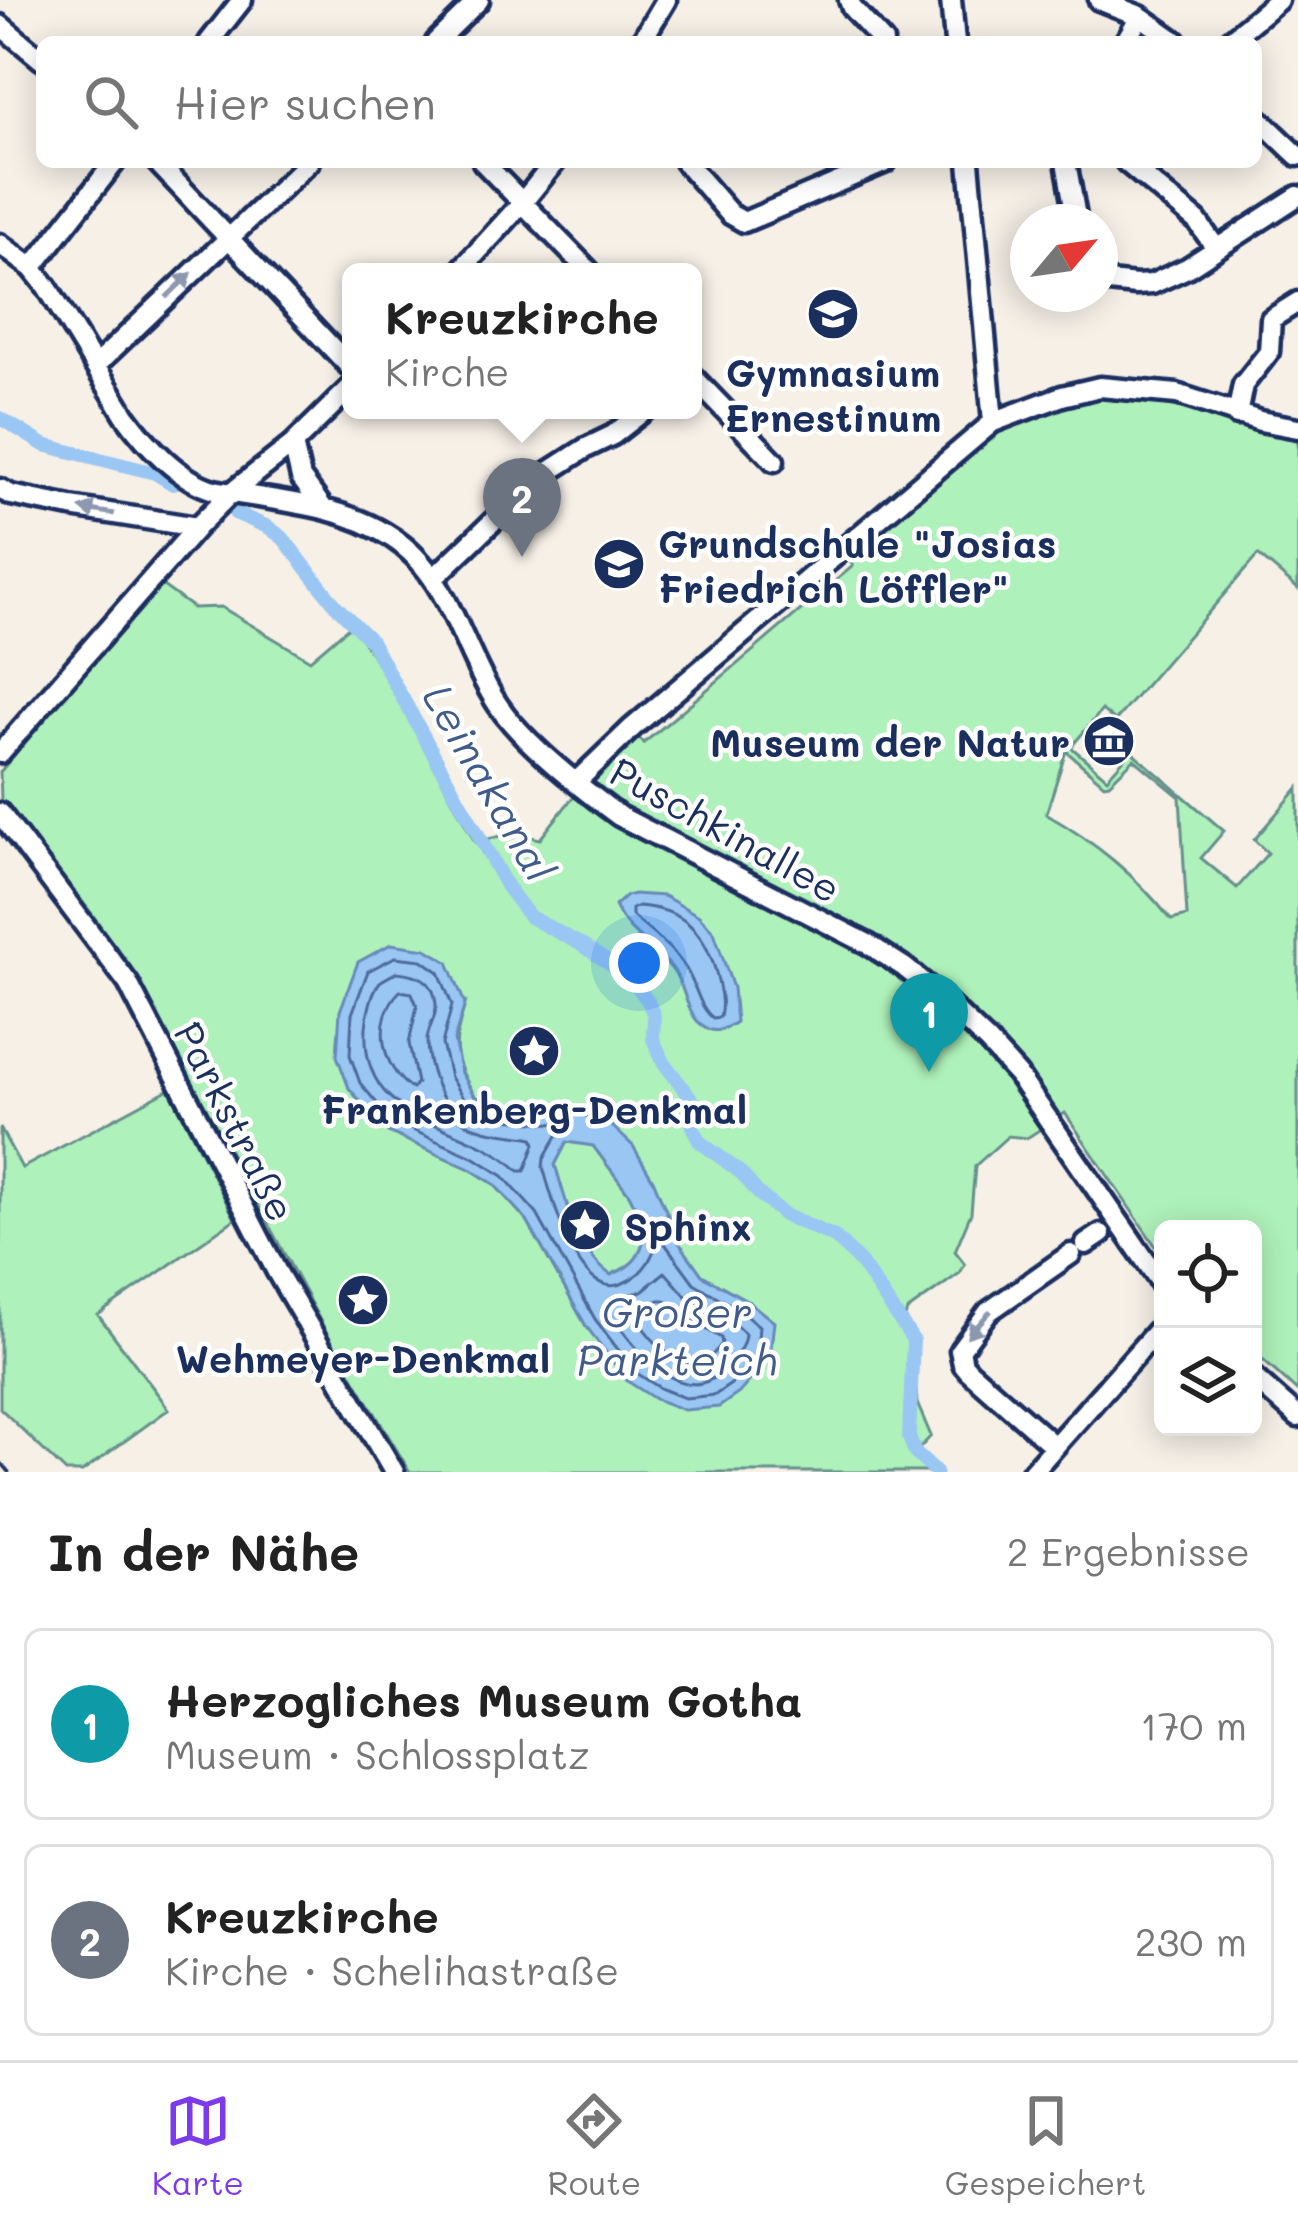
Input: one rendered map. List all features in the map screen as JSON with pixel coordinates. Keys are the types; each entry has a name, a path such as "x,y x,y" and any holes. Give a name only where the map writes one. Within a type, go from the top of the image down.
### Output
{"street":[{"path":"214,36 242,0"},
{"path":"442,36 479,0"},
{"path":"645,36 666,0"},
{"path":"848,0 878,36"},
{"path":"951,0 954,36"},
{"path":"1099,0 1140,16 1170,36"},
{"path":"1235,36 1278,0"},
{"path":"1128,36 1140,16"},
{"path":"0,25 36,55"},
{"path":"1262,122 1298,155"},
{"path":"32,268 110,168"},
{"path":"163,168 342,358"},
{"path":"95,366 303,168"},
{"path":"489,168 581,263"},
{"path":"467,263 550,168"},
{"path":"690,168 730,214 744,222 872,168"},
{"path":"970,168 992,422"},
{"path":"1067,168 1074,204"},
{"path":"1133,168 1197,221 1216,248"},
{"path":"1118,282 1152,284 1187,268 1298,196"},
{"name":"Puschkinallee","path":"0,244 32,268 47,287 135,429 197,484 324,509 391,537 435,577 505,715 576,782 619,816 888,956 955,1009 1005,1060 1036,1101 1154,1273"},
{"path":"1237,415 1243,385 1269,352 1271,319 1298,302"},
{"path":"702,386 774,461"},
{"path":"576,782 632,728 992,422 1062,395 1100,387 1177,394 1237,415 1298,428"},
{"path":"0,753 196,527 342,396"},
{"path":"435,577 536,480 633,419"},
{"path":"292,444 301,478 324,509"},
{"path":"0,489 71,507 196,527"},
{"name":"Parkstraße","path":"0,813 128,983 277,1272 394,1472"},
{"path":"1054,1446 969,1371 959,1350 988,1312 1086,1244"},
{"path":"1032,1472 1159,1328"},
{"path":"1262,1385 1298,1417"}],"green space":[{"path":"1121,394 1298,435 1298,589 1258,555 1115,721 1102,710 1071,747 1107,778 1131,751 1224,831 1201,858 1237,888 1268,853 1254,840 1298,788 1298,1392 1262,1359 1262,1220 1154,1220 1154,1244 1065,1113 1027,1138 1008,1136 975,1166 971,1213 955,1251 965,1264 960,1273 907,1311 904,1320 913,1337 917,1403 931,1436 918,1450 940,1472 410,1472 324,1328 137,979 1,799 0,772 159,583 193,608 221,607 310,660 352,624 386,676 475,842 514,833 540,839 569,802 637,737 644,743 853,566 846,554 975,444 1074,398","holes":["1066,751 1104,784 1134,759 1180,797 1187,916 1171,920 1114,861 1046,814","634,894 709,1030 670,968 637,937","465,1004 457,1052 476,1097 506,1107 595,1117 633,1146 680,1244 702,1275 748,1301 586,1326 527,1221 494,1184 384,1130 349,1088"]},
{"path":"169,1089 235,1219 98,1315 169,1409 82,1472 66,1472 0,1408 0,1128 22,1168"},
{"path":"566,1142 593,1145 648,1229 636,1258 610,1275 587,1255 570,1217 555,1165"}],"water":[{"path":"634,894 664,896 699,916 714,932 733,988 736,1022 715,1031 697,1020 672,968 627,925 615,906"},
{"name":"Großer Parkteich","path":"391,944 426,949 448,962 465,1004 454,1040 461,1073 475,1097 506,1107 595,1117 633,1146 680,1244 702,1275 774,1322 770,1357 739,1393 719,1407 684,1410 627,1381 586,1326 527,1221 494,1184 384,1130 349,1088 337,1056 340,1011 358,962","holes":["567,1142 593,1146 629,1194 647,1229 636,1258 611,1275 581,1240 555,1165"]}],"waterway":[{"name":"Leinakanal","path":"0,418 44,445 155,473 173,484"},
{"name":"Leinakanal","path":"235,513 283,538 337,607 371,641 507,887 530,917 628,975 648,1001 654,1016 653,1039 664,1063 693,1101 693,1127 699,1141 784,1215 835,1237 861,1263 913,1340 909,1437 915,1453 936,1472"}],"railway":[{"path":"0,1461 9,1472"}],"place":[{"name":"Gymnasium Ernestinum","path":"833,314"},
{"name":"Kreuzkirche","path":"522,557"},
{"name":"Grundschule \"Josias Friedrich Löffler\"","path":"619,564"},
{"name":"Museum der Natur","path":"1109,741"},
{"name":"Frankenberg-Denkmal","path":"534,1051"},
{"name":"Herzogliches Museum Gotha","path":"929,1072"},
{"name":"Sphinx","path":"585,1225"},
{"name":"Wehmeyer-Denkmal","path":"363,1300"}]}
